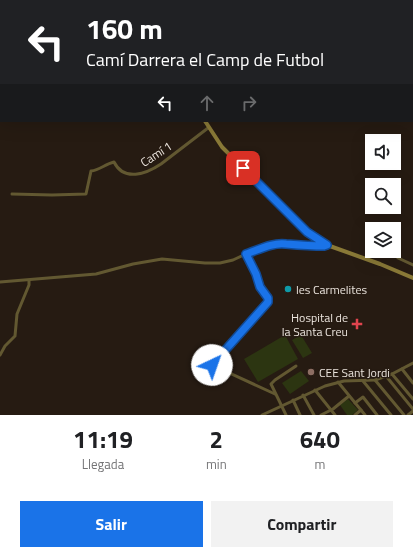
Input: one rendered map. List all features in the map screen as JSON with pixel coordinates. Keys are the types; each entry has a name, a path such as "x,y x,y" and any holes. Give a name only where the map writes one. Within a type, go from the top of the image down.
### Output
{"main road":[{"path":"205,122 222,147 307,232 327,245 380,264 413,278"}],"street":[{"name":"Camí 1","path":"12,194 52,196 86,194 91,171 99,170 106,164 114,162 117,168 126,172 132,174 142,174 161,164 208,128"},
{"path":"0,282 96,274 133,264 162,259 220,263 285,243 304,246 327,245"},
{"path":"246,254 256,274 260,287 268,298 268,302 212,365 275,394"},
{"path":"398,258 413,265"},
{"path":"0,355 5,346 15,336 17,314 29,285 29,280"},
{"path":"262,415 269,414 303,395 338,382 375,380 412,365"},
{"path":"286,415 271,386 272,382 296,366"},
{"path":"402,369 413,383"},
{"path":"392,374 413,399"},
{"path":"386,376 413,410 408,415"},
{"path":"375,380 404,415"},
{"path":"365,381 391,415"},
{"path":"338,382 365,415"},
{"path":"316,390 335,415"},
{"path":"303,395 314,415"},
{"path":"321,415 331,410 349,396"},
{"path":"355,403 363,397 377,415"},
{"path":"293,400 300,415"},
{"path":"355,415 361,410"}],"green space":[{"path":"285,335 298,359 258,382 244,359"},
{"path":"301,335 312,353 303,358 292,340"},
{"path":"301,371 309,381 290,394 282,383"},
{"path":"348,399 358,410 352,415 347,415 340,405"}],"place":[{"name":"les Carmelites","path":"288,289"},
{"name":"Hospital de la Santa Creu","path":"357,324"},
{"name":"CEE Sant Jordi","path":"311,372"}],"route":[{"path":"212,365 268,302 268,298 260,287 256,274 246,254 285,243 299,246 327,245 307,232 243,168"}]}
